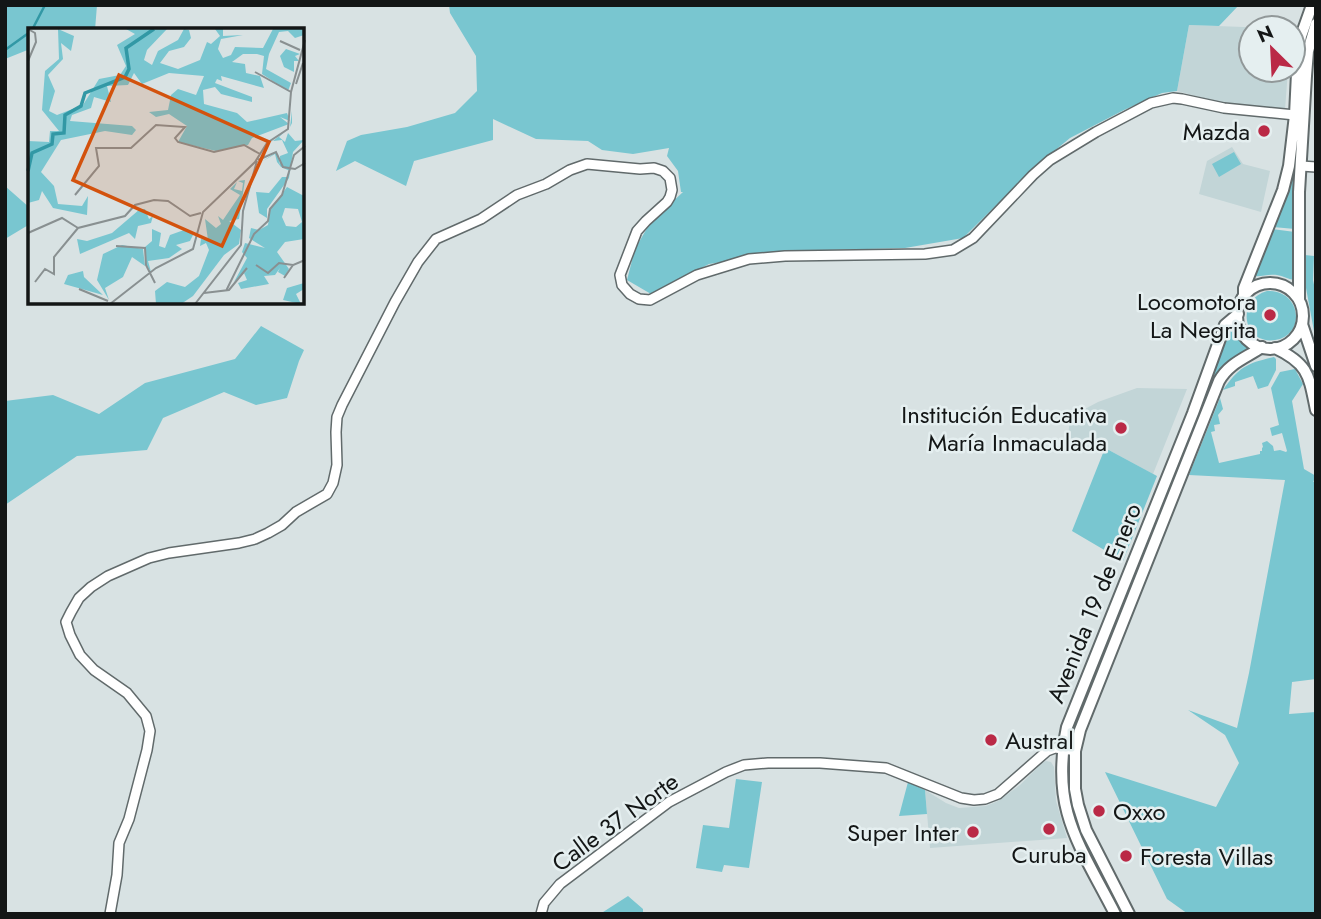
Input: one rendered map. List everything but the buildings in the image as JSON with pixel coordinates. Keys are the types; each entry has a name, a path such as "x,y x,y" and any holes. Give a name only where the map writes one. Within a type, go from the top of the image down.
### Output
{"main road":[{"path":"1307,51 1316,23"},
{"path":"1300,84 1289,166 1283,190 1244,288 1238,314 1239,327 1251,342 1286,353 1303,367 1308,374 1316,410"},
{"path":"1275,348 1292,340 1302,324 1303,311 1299,299 1301,84"},
{"path":"1244,296 1254,287 1272,283 1285,286 1299,299"},
{"name":"Avenida 19 de Enero","path":"1115,914 1074,835 1069,820 1062,791 1061,772 1067,727 1226,325 1238,314"},
{"path":"1302,324 1316,366"},
{"name":"Avenida 19 de Enero","path":"1129,914 1081,816 1075,789 1075,751 1080,730 1219,381 1231,366 1262,347"}],"street":[{"path":"110,914 119,843 129,819 150,731 146,716 127,693 94,670 80,655 66,622 79,598 108,576 149,558 255,539 327,494 337,465 337,417 342,405 394,302 418,261 436,239 469,226 517,195 587,164 654,168 663,171 670,178 672,190 667,202 637,231 620,275 622,285 630,294 639,299 650,300 697,275 749,259 925,254 953,250 973,237 1050,160 1152,103 1173,98 1224,108 1295,115"},
{"path":"1301,166 1316,167"},
{"path":"1063,748 1075,751"},
{"name":"Calle 37 Norte","path":"541,914 544,903 560,884 669,802 744,765 820,763 886,768 961,798 974,800 998,794 1047,751 1063,748"}],"shaded area":[{"path":"5,5 97,5 95,28 28,28 28,50 5,59"},
{"path":"449,5 1239,5 1219,26 1189,25 1177,91 1162,93 1070,138 1035,167 963,238 905,248 791,251 709,264 651,294 627,280 635,249 650,223 683,192 678,171 667,156 669,148 633,154 602,150 588,141 536,139 493,119 493,140 414,161 406,186 355,161 336,171 347,141 361,135 407,127 455,113 477,91 476,56 450,13"},
{"path":"1189,25 1237,27 1237,84 1287,84 1285,110 1223,103 1177,91"},
{"path":"1299,121 1295,229 1273,227"},
{"path":"1232,147 1243,164 1270,171 1261,212 1199,194 1207,161"},
{"path":"1234,152 1241,164 1219,177 1212,164"},
{"path":"5,186 28,206 28,225 5,239"},
{"path":"1272,229 1295,232 1294,280 1277,275 1254,276"},
{"path":"1305,255 1314,256 1316,342 1306,288"},
{"path":"1267,291 1278,292 1287,297 1296,313 1292,330 1275,340 1264,340 1256,336 1247,321 1250,303"},
{"path":"261,326 304,350 287,398 256,405 224,392 163,418 147,450 77,456 5,505 5,401 53,395 99,414 145,383 235,359"},
{"path":"1235,329 1249,350 1216,379 1070,744 1072,722 1230,330"},
{"path":"1274,357 1276,370 1268,386 1258,389 1253,376 1235,382 1235,386 1223,390 1244,367"},
{"path":"1295,369 1303,384 1292,401 1304,469 1316,476 1313,481 1316,484 1316,679 1292,682 1289,714 1316,712 1316,914 1188,914 1167,899 1105,772 1216,807 1239,763 1225,735 1188,710 1237,728 1285,480 1189,475 1220,398 1223,409 1218,415 1220,424 1214,425 1215,431 1211,432 1219,463 1260,454 1262,443 1267,441 1274,451 1287,451 1282,433 1272,436 1270,428 1279,425 1271,388 1280,372"},
{"name":"Institución Educativa María Inmaculada","path":"1137,388 1187,389 1153,474 1105,448 1068,438 1070,417 1098,402"},
{"path":"1105,448 1157,476 1123,561 1072,531"},
{"path":"1046,761 1051,762 1054,767 1056,801 1067,838 930,848 925,790 959,808 986,806 1020,785"},
{"path":"736,779 762,782 749,868 724,865 722,872 696,868 703,825 729,828"},
{"path":"908,782 925,790 927,814 899,816"},
{"path":"628,896 643,909 643,914 600,914"}],"waterway":[{"path":"33,28 45,5"},
{"path":"5,50 28,33"}],"place":[{"name":"Mazda","path":"1264,131"},
{"name":"Locomotora La Negrita","path":"1270,315"},
{"name":"Institución Educativa María Inmaculada","path":"1121,428"},
{"name":"Austral","path":"991,740"},
{"name":"Oxxo","path":"1099,811"},
{"name":"Curuba","path":"1049,829"},
{"name":"Super Inter","path":"973,832"},
{"name":"Foresta Villas","path":"1126,856"}]}
